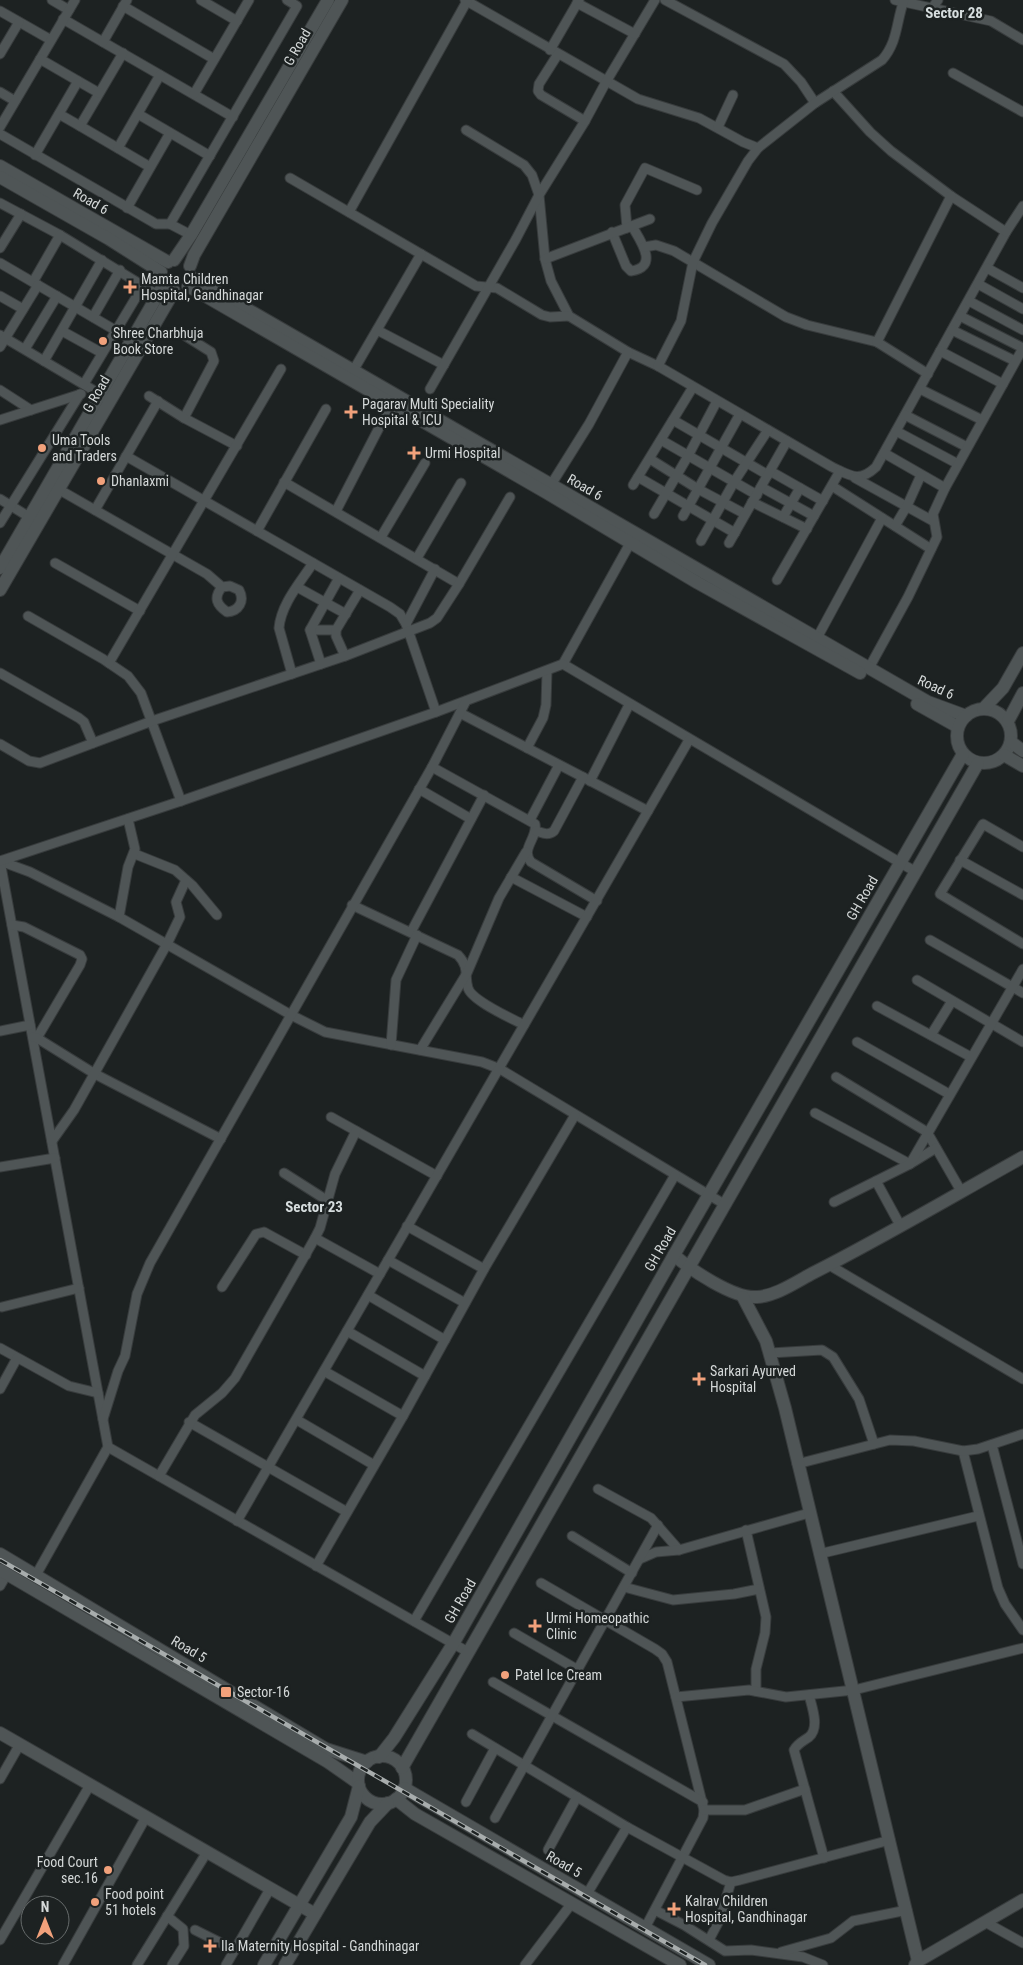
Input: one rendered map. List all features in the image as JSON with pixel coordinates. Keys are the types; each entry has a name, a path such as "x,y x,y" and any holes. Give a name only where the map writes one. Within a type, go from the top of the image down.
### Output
{"street":[{"path":"52,0 69,10"},
{"path":"0,127 75,0"},
{"path":"201,0 237,21"},
{"path":"194,94 249,0"},
{"path":"170,224 299,3 287,0"},
{"name":"G Road","path":"0,590 34,520 101,395 191,235 328,0"},
{"name":"G Road","path":"190,277 198,248 342,0"},
{"path":"430,389 539,195 586,121 606,82 655,0"},
{"path":"665,0 784,64 802,82 816,103"},
{"path":"932,8 938,0"},
{"path":"349,212 466,1 638,100 699,118 758,148"},
{"path":"586,121 541,95 538,91 539,84 578,1 635,34"},
{"path":"658,366 681,321 693,262 712,223 748,161 758,148 816,103 882,60 890,50 901,1 990,21 1023,40"},
{"path":"103,42 125,3 214,59"},
{"path":"0,11 51,40"},
{"path":"64,19 233,117"},
{"path":"0,54 19,22"},
{"path":"80,126 123,53"},
{"path":"40,59 99,94"},
{"path":"953,73 1023,112"},
{"path":"118,148 160,75"},
{"path":"35,155 78,81"},
{"path":"833,91 870,132 951,196 1006,232"},
{"path":"0,92 16,101"},
{"path":"718,127 733,95"},
{"path":"59,114 150,167"},
{"path":"138,114 210,156"},
{"path":"466,130 524,165 532,175 539,195 545,259 551,281 569,316 628,352 658,366 840,471 855,477 933,521"},
{"path":"126,208 170,133"},
{"path":"0,134 156,224 170,224 191,235"},
{"name":"Road 6","path":"0,166 167,277"},
{"path":"612,232 626,266 631,271 642,267 647,256 644,247 629,227 625,205 645,168 697,190"},
{"name":"Road 6","path":"0,177 109,240 167,277"},
{"path":"290,178 476,286 497,288 542,315 550,317 569,316"},
{"path":"877,342 951,196"},
{"path":"0,203 60,235 144,284"},
{"path":"855,477 864,476 876,467 1006,232 1022,212"},
{"path":"0,248 21,214"},
{"path":"545,259 650,219"},
{"path":"0,347 3,337 23,309 60,235"},
{"path":"644,247 656,245 674,251 796,322 877,342 928,374"},
{"path":"353,371 421,254"},
{"path":"44,361 102,260"},
{"path":"84,384 144,284 167,277 180,260 190,277 180,291 167,277"},
{"path":"0,263 132,340"},
{"path":"987,268 1023,288"},
{"path":"93,317 120,270"},
{"name":"G Road","path":"0,568 58,489 101,395 167,277"},
{"name":"Road 6","path":"190,277 353,371 633,538 817,638 928,702 966,716"},
{"name":"Road 6","path":"190,277 394,404 549,489"},
{"path":"978,284 1023,309"},
{"path":"0,296 23,309"},
{"path":"25,349 57,296"},
{"path":"969,301 1023,330"},
{"path":"869,668 908,597 937,537 933,514 944,488 1023,348 960,316"},
{"path":"377,330 444,365"},
{"path":"952,330 1015,361"},
{"path":"62,331 102,354"},
{"path":"184,335 211,352 214,361 184,418"},
{"path":"3,337 101,395"},
{"path":"940,351 1002,384"},
{"path":"549,489 628,352"},
{"path":"110,663 281,369"},
{"path":"693,387 636,481 666,493 735,533"},
{"path":"920,389 982,420"},
{"path":"0,390 31,410"},
{"path":"0,420 80,394 101,395"},
{"path":"0,523 80,394"},
{"path":"149,396 184,418 237,446"},
{"path":"95,510 158,401"},
{"path":"654,514 717,401"},
{"path":"336,511 381,424 394,404"},
{"path":"257,531 326,409"},
{"path":"683,516 740,414"},
{"path":"905,415 967,447"},
{"path":"673,420 746,463 823,501"},
{"path":"701,541 724,503 734,482 768,430"},
{"path":"896,431 958,464"},
{"path":"661,440 709,469 757,494 790,503 814,516"},
{"path":"729,543 787,441"},
{"path":"884,453 944,488"},
{"path":"126,456 400,614 407,627 436,712"},
{"path":"650,459 698,489 745,514"},
{"path":"381,537 425,463"},
{"path":"777,580 840,471"},
{"path":"894,526 921,475"},
{"path":"284,482 459,584"},
{"path":"417,558 461,483"},
{"path":"832,486 931,549"},
{"path":"783,517 800,488"},
{"path":"58,489 173,556 208,574 222,587"},
{"path":"757,494 783,517 807,529"},
{"path":"0,744 29,761 40,763 152,721 345,656 407,627 430,623 438,618 510,497"},
{"path":"0,499 34,520"},
{"path":"817,638 882,518"},
{"path":"0,861 181,802 436,712 563,664 633,538"},
{"name":"Road 6","path":"633,538 698,583 958,727"},
{"path":"55,562 140,611"},
{"path":"292,674 279,628 283,610 312,563"},
{"path":"407,627 434,569"},
{"path":"321,664 310,630 339,578"},
{"path":"297,587 346,614"},
{"path":"345,656 336,636 336,630 360,590"},
{"path":"28,616 110,663 133,680 141,693 181,802"},
{"path":"310,630 336,630"},
{"path":"983,709 1003,688 1023,653"},
{"path":"563,664 689,740 916,872"},
{"path":"527,748 543,718 546,705 547,671"},
{"path":"0,673 79,718 84,722 93,743"},
{"path":"1008,722 1023,694"},
{"path":"103,1419 118,1371 125,1356 141,1282 150,1263 432,767 466,701"},
{"path":"536,831 550,834 554,831 630,705"},
{"path":"983,709 993,710 1001,714 1008,722 1012,735 1011,742 1004,755 997,760 988,763 978,763 964,754 957,741 958,727 971,712 983,709"},
{"path":"460,713 648,811"},
{"path":"237,1521 689,740"},
{"path":"1011,742 1023,750"},
{"name":"GH Road","path":"373,1759 394,1738 453,1644 674,1255 964,754"},
{"path":"1004,755 1023,766"},
{"path":"402,1768 978,763"},
{"path":"530,820 559,765"},
{"path":"420,1050 467,972 499,898 536,831 535,824 530,820 432,767"},
{"path":"419,789 471,820"},
{"path":"391,1045 396,980 414,933 484,795"},
{"path":"118,917 128,868 135,854 135,843 128,819"},
{"path":"1023,847 983,824 940,894 1023,944"},
{"path":"526,852 531,862 597,901"},
{"path":"135,854 166,865 186,880 217,915"},
{"path":"960,860 1023,895"},
{"path":"0,861 30,872 118,917 291,1015 325,1032 482,1062 500,1069 724,1204"},
{"path":"0,861 30,1025 35,1037 55,1158 108,1447 36,1575"},
{"path":"511,876 588,917"},
{"path":"52,1141 74,1110 168,944 180,917 176,902 186,880"},
{"path":"352,905 458,955 462,959 467,972 468,987 474,998 524,1025"},
{"path":"12,925 30,930 80,955 82,959 80,966 35,1037"},
{"path":"930,940 1023,993"},
{"path":"910,1164 1023,969"},
{"path":"916,980 1023,1042"},
{"path":"931,1035 952,1001"},
{"path":"877,1006 971,1057"},
{"path":"0,1031 30,1025"},
{"path":"35,1037 95,1074 221,1139"},
{"path":"857,1042 950,1094"},
{"path":"836,1077 927,1132 961,1191"},
{"path":"816,1113 910,1164"},
{"path":"316,1566 403,1416 484,1269 575,1115"},
{"path":"331,1117 437,1176"},
{"path":"159,1476 189,1422 200,1410 231,1385 306,1255 315,1238 335,1174 356,1131"},
{"path":"834,1202 910,1164 936,1148"},
{"path":"674,1255 689,1268 743,1297 758,1298 774,1293 829,1265 1023,1157"},
{"path":"0,1167 55,1158"},
{"path":"284,1173 328,1201"},
{"path":"414,1621 675,1175"},
{"path":"876,1181 900,1225"},
{"path":"408,1226 484,1269"},
{"path":"222,1287 259,1232 264,1232 306,1255"},
{"path":"315,1238 380,1274"},
{"path":"388,1260 465,1304"},
{"path":"829,1265 1023,1379"},
{"path":"0,1305 79,1288"},
{"path":"368,1295 445,1340"},
{"path":"743,1297 766,1341 770,1353 890,1840 916,1963 1023,1900"},
{"path":"347,1331 425,1376"},
{"path":"0,1348 69,1386 98,1393"},
{"path":"770,1353 822,1350 833,1357 860,1399 874,1444"},
{"path":"0,1389 18,1358"},
{"path":"324,1371 403,1416"},
{"path":"296,1420 374,1465"},
{"path":"189,1422 347,1512"},
{"path":"797,1464 890,1440 914,1441 963,1451 978,1449 1023,1434"},
{"path":"992,1445 1023,1564"},
{"path":"108,1447 468,1652"},
{"path":"963,1451 978,1516 998,1588 1023,1630"},
{"path":"598,1489 651,1518 679,1550"},
{"path":"640,1559 656,1552 679,1550 809,1513"},
{"path":"819,1554 978,1516"},
{"path":"495,1818 658,1525"},
{"path":"746,1530 766,1617 765,1633 756,1669 756,1691"},
{"path":"572,1536 632,1572"},
{"name":"Road 5","path":"0,1554 326,1749 373,1759"},
{"path":"0,1586 3,1572"},
{"name":"Road 5","path":"3,1572 328,1762 358,1785"},
{"path":"541,1583 606,1619 662,1654 667,1662 703,1806 703,1818 645,1928"},
{"path":"624,1587 673,1600 734,1594 759,1589"},
{"path":"514,1633 578,1670"},
{"path":"676,1697 749,1690 786,1697 854,1690 1023,1648"},
{"path":"493,1682 703,1806 745,1810 805,1789"},
{"path":"810,1695 815,1726 810,1736 797,1744 794,1750 824,1858"},
{"path":"0,1733 314,1914"},
{"path":"472,1734 627,1827 724,1880 731,1882 890,1840"},
{"path":"0,1779 20,1744"},
{"path":"466,1802 495,1748"},
{"path":"264,1965 351,1817 360,1771 373,1759 392,1759 402,1768 405,1781 404,1788 370,1822 285,1965"},
{"path":"0,1940 4,1924 90,1785"},
{"path":"358,1785 367,1799 380,1804 392,1801 680,1965"},
{"name":"Road 5","path":"404,1788 709,1965"},
{"path":"548,1850 577,1797"},
{"path":"63,1965 146,1817"},
{"path":"587,1894 627,1827"},
{"path":"138,1965 207,1852"},
{"path":"709,1940 718,1921 731,1882"},
{"path":"226,1965 270,1889"},
{"path":"525,1965 572,1903"},
{"path":"655,1910 684,1924 725,1951 751,1950 812,1959 823,1965"},
{"path":"776,1954 831,1938 853,1921 906,1910"},
{"path":"168,1916 183,1929 184,1946 172,1965"},
{"path":"985,1922 1023,1943"},
{"path":"195,1930 235,1950"}],"railway":[{"path":"0,1560 705,1965"}],"place":[{"name":"Mamta Children Hospital, Gandhinagar","path":"130,287"},
{"name":"Shree Charbhuja Book Store","path":"103,341"},
{"name":"Pagarav Multi Speciality Hospital & ICU","path":"351,412"},
{"name":"Uma Tools and Traders","path":"42,448"},
{"name":"Urmi Hospital","path":"414,453"},
{"name":"Dhanlaxmi","path":"101,481"},
{"name":"Sarkari Ayurved Hospital","path":"699,1379"},
{"name":"Urmi Homeopathic Clinic","path":"535,1626"},
{"name":"Patel Ice Cream","path":"505,1675"},
{"name":"Sector-16","path":"226,1692"},
{"name":"Food Court sec.16","path":"108,1870"},
{"name":"Food point 51 hotels","path":"95,1902"},
{"name":"Kalrav Children Hospital, Gandhinagar","path":"674,1909"},
{"name":"Ila Maternity Hospital - Gandhinagar","path":"210,1946"}],"district":[{"name":"Sector 28","path":"954,13"},
{"name":"Sector 23","path":"314,1207"}]}
